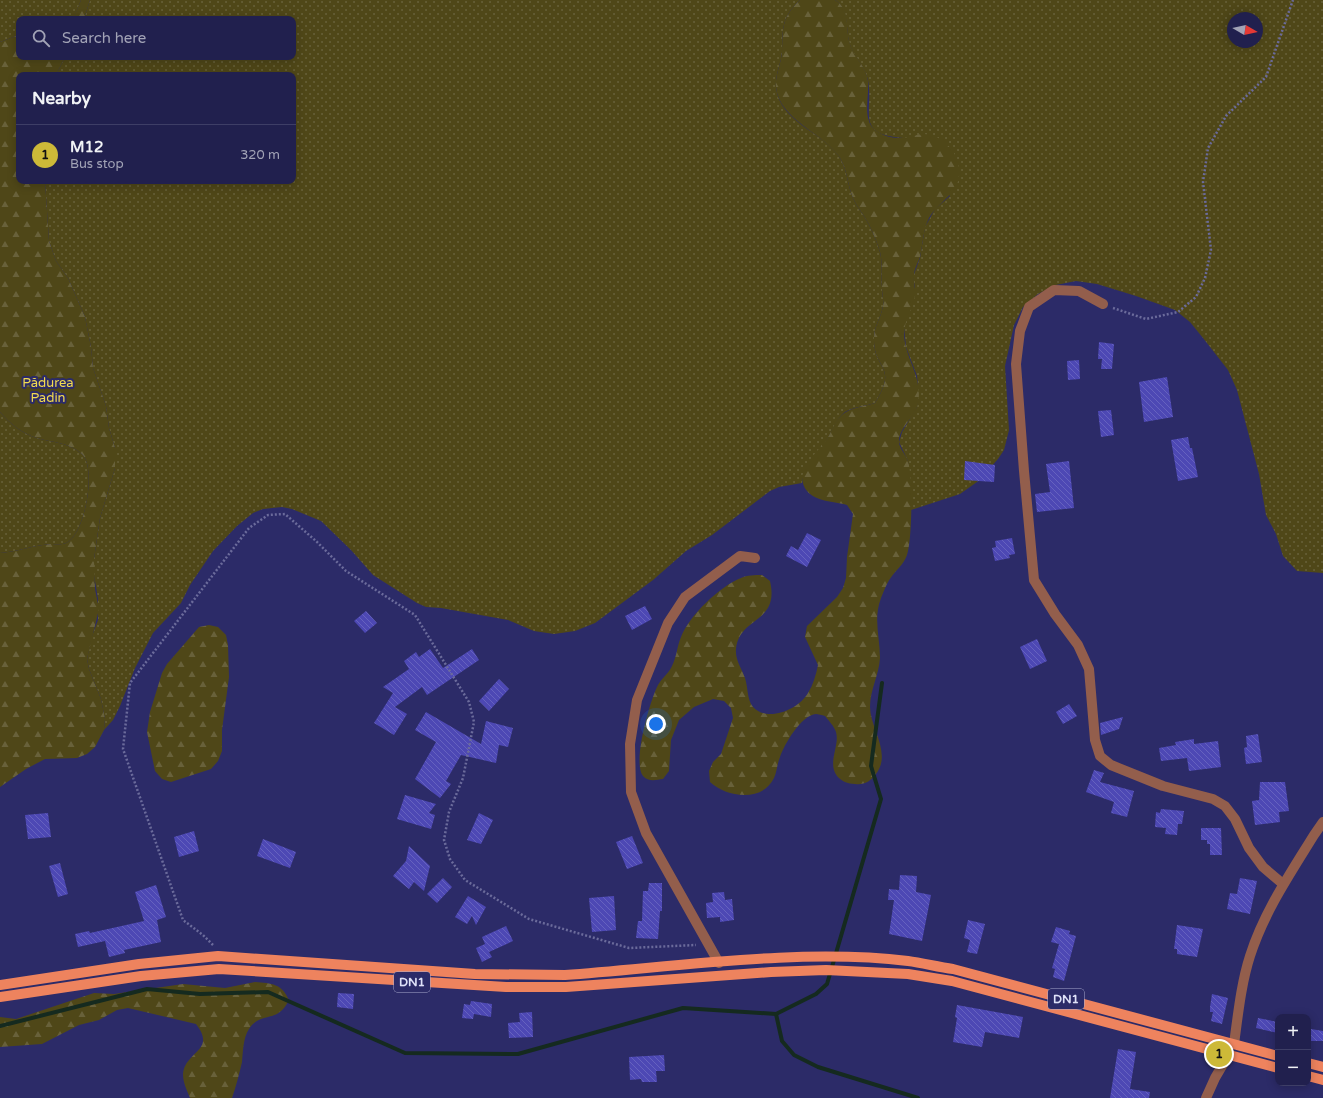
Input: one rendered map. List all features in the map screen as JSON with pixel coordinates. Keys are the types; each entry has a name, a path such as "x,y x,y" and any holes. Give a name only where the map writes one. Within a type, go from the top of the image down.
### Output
{"main road":[{"name":"DN1","path":"0,985 139,964 218,956 475,974 533,975 565,975 719,963 852,958 908,962 953,969 1275,1055"},
{"name":"DN1","path":"0,997 141,976 219,969 506,987 566,987 771,972 852,970 908,974 952,981 1275,1067"},
{"path":"1311,1065 1323,1067"},
{"path":"1311,1077 1323,1080"}],"street":[{"path":"1103,304 1079,291 1054,290 1029,307 1020,331 1016,364 1034,580 1055,614 1078,645 1089,669 1095,740 1100,756 1111,765 1150,781 1163,786 1213,799 1226,806 1235,819 1249,848 1263,866 1284,884"},
{"path":"719,963 710,944 646,833 631,792 630,744 637,700 668,623 685,598 740,556 755,558"},
{"path":"1234,1044 1250,956 1266,916 1284,884 1323,822"},
{"path":"1206,1098 1215,1078 1229,1054"}],"path":[{"path":"1103,304 1146,319 1178,312 1196,297 1205,278 1211,250 1203,182 1208,148 1226,116 1266,77 1293,0"},
{"path":"218,956 216,949 203,935 183,920 123,749 130,683 249,528 268,515 285,514 316,541 346,571 415,615 469,702 474,722 463,778 449,812 444,840 450,859 465,880 529,919 629,948 710,944"}],"green space":[{"path":"0,0 81,0 75,16 16,16 16,36 0,42"},
{"path":"81,0 90,0 85,16 74,16"},
{"path":"90,0 800,0 789,12 784,24 782,52 776,78 776,87 779,99 793,118 824,141 840,158 845,168 853,198 869,224 880,252 883,304 874,338 877,357 885,374 885,381 882,390 875,403 848,410 840,417 828,438 809,464 802,483 779,487 770,491 712,535 686,551 653,580 595,623 575,631 554,634 534,631 508,620 441,608 426,607 417,603 373,575 351,550 321,521 292,509 282,507 263,509 253,513 237,526 213,551 190,585 181,603 153,633 135,668 113,720 104,730 105,719 101,699 89,669 87,659 91,639 98,620 98,599 93,569 94,559 100,518 115,468 115,448 109,428 106,406 93,368 91,347 85,317 68,278 56,261 49,241 45,184 296,184 296,72 58,72 64,60 296,60 296,16 85,16"},
{"path":"800,0 835,0 843,8 849,41 867,76 868,117 874,129 882,134 898,138 928,134 940,139 950,147 956,157 959,173 955,188 934,211 927,223 920,257 914,273 915,296 904,329 905,343 917,378 919,397 917,407 899,438 899,443 908,461 911,480 911,519 908,551 904,562 890,578 887,584 877,613 880,658 871,695 870,707 881,749 882,758 880,766 874,777 864,783 858,784 845,782 837,776 833,766 837,737 836,732 825,716 816,714 805,719 789,738 778,762 774,778 768,786 753,794 744,795 725,791 710,782 709,771 713,762 721,754 733,718 731,708 724,701 713,699 694,707 679,720 671,740 669,771 663,779 650,780 645,778 640,769 641,745 643,731 651,704 658,685 672,666 685,629 698,611 715,595 733,582 743,577 754,575 762,575 770,581 772,595 769,605 764,613 744,630 739,638 736,649 751,704 759,712 775,714 791,709 804,699 814,680 818,665 805,637 807,626 837,597 843,588 846,578 847,557 853,514 847,505 820,499 811,495 803,484 802,477 804,470 812,457 827,439 839,417 849,410 875,403 885,381 883,368 877,357 874,338 883,304 881,261 877,242 869,224 853,198 845,168 840,158 824,141 793,117 779,98 776,87 776,78 782,52 784,24 789,12"},
{"path":"835,0 1323,0 1323,573 1297,571 1283,556 1276,534 1266,515 1259,474 1237,390 1228,370 1203,338 1190,322 1175,310 1097,284 1076,281 1056,285 1038,294 1023,307 1014,325 1005,366 1009,430 1004,450 998,459 977,482 960,494 911,510 908,461 899,442 902,432 917,407 918,386 917,376 906,347 904,327 915,287 913,277 920,258 925,227 935,209 950,196 903,138 888,136 878,132 872,127 869,120 868,80 849,42 843,8"},
{"name":"Pădurea Padin","path":"16,36 16,60 64,60 58,72 16,72 16,184 45,184 49,241 56,261 68,278 85,317 91,347 93,368 106,406 109,428 115,448 115,468 100,518 94,559 95,589 99,609 87,659 89,669 101,699 105,719 104,730 95,747 87,754 77,758 45,759 26,769 0,787 0,553 51,544 66,543 73,537 79,528 87,501 89,486 86,462 82,454 66,445 27,434 12,424 0,412 0,42"},
{"path":"0,412 12,424 22,431 37,438 61,443 77,450 82,454 86,462 88,473 89,486 87,501 79,528 73,537 66,543 51,544 0,553"},
{"path":"209,625 218,627 226,635 228,645 229,677 222,730 222,751 218,761 211,769 171,782 162,779 155,771 147,732 150,712 162,673 167,664 199,627"},
{"path":"255,982 276,985 283,991 289,1000 284,1008 279,1012 259,1020 249,1029 244,1041 242,1062 232,1098 190,1098 184,1083 183,1074 185,1066 189,1060 202,1046 202,1033 196,1024 128,1008 117,1010 99,1020 79,1025 42,1044 0,1047 0,1017 16,1019 94,993 114,994 183,984 225,988"}],"building":[{"path":"1099,342 1114,344 1112,369 1101,369 1102,359 1098,359"},
{"path":"1079,360 1080,379 1068,380 1067,361"},
{"path":"1167,377 1173,417 1144,422 1139,382"},
{"path":"1111,410 1114,435 1101,437 1098,411"},
{"path":"1188,437 1190,448 1192,448 1198,477 1178,481 1171,440"},
{"path":"965,461 995,465 994,482 964,480"},
{"path":"1069,461 1074,508 1037,512 1035,494 1050,492 1046,464"},
{"path":"807,533 821,540 807,567 786,556 791,546 798,550"},
{"path":"1012,538 1015,554 1009,555 1010,558 995,561 992,548 996,547 995,541"},
{"path":"645,606 652,619 632,630 625,616"},
{"path":"366,611 377,623 365,633 354,621"},
{"path":"1037,639 1047,661 1030,669 1020,647"},
{"path":"430,649 443,668 472,649 479,660 427,695 422,687 395,707 407,714 394,735 374,723 393,693 383,687 409,669 404,661 416,652 419,657"},
{"path":"499,679 509,689 489,711 479,701"},
{"path":"1069,704 1077,716 1063,724 1056,712"},
{"path":"426,712 481,744 486,721 513,728 508,747 499,745 496,763 461,755 446,781 451,784 440,798 415,779 436,742 415,730"},
{"path":"1123,717 1119,729 1101,735 1100,723"},
{"path":"1258,734 1262,762 1246,764 1244,748 1247,747 1246,736"},
{"path":"1194,739 1194,744 1218,741 1221,767 1189,771 1187,758 1161,761 1159,748 1176,745 1175,742"},
{"path":"1094,770 1104,773 1100,782 1134,791 1127,817 1111,813 1114,802 1086,792"},
{"path":"1260,782 1285,782 1289,811 1279,812 1280,822 1255,825 1252,801 1259,800"},
{"path":"405,795 436,804 429,813 435,815 431,829 397,819"},
{"path":"1161,809 1184,811 1182,824 1178,824 1177,835 1165,834 1166,828 1155,827 1156,812 1160,813"},
{"path":"48,813 51,837 28,839 25,815"},
{"path":"479,813 493,820 481,844 467,840"},
{"path":"1201,828 1221,828 1222,855 1210,855 1210,844 1207,844 1207,840 1201,840"},
{"path":"194,831 199,851 179,857 174,837"},
{"path":"632,836 643,863 627,869 616,842"},
{"path":"263,839 296,852 290,868 257,856"},
{"path":"409,846 430,866 424,891 414,882 409,889 393,876 406,861"},
{"path":"60,863 68,894 58,897 49,866"},
{"path":"900,875 917,876 916,892 931,895 922,941 889,934 894,900 888,900 889,889 899,890"},
{"path":"443,878 452,887 437,903 427,894"},
{"path":"1240,878 1257,881 1250,914 1227,909 1230,893 1237,894"},
{"path":"649,883 662,883 662,911 660,911 658,939 636,938 638,921 642,921 643,891 648,891"},
{"path":"156,885 166,917 157,920 161,942 124,950 125,953 109,957 105,941 78,947 75,934 89,931 90,933 144,921 135,892"},
{"path":"724,892 725,900 732,899 734,920 720,922 720,917 707,918 706,903 713,902 712,893"},
{"path":"468,896 486,907 476,925 472,916 467,924 455,917"},
{"path":"614,896 616,930 592,932 589,898"},
{"path":"968,920 985,924 977,954 967,952 970,940 964,938"},
{"path":"1177,925 1203,929 1197,957 1177,954 1177,949 1174,949"},
{"path":"506,926 513,941 489,952 492,957 482,962 476,948 485,944 482,937"},
{"path":"1056,927 1070,931 1069,934 1076,936 1064,981 1053,977 1055,969 1052,968 1059,944 1051,942"},
{"path":"338,993 354,994 353,1009 337,1007"},
{"path":"1212,994 1228,998 1222,1024 1211,1021 1213,1012 1210,1012"},
{"path":"471,1001 492,1004 491,1017 474,1014 473,1019 462,1018 464,1004 470,1005"},
{"path":"957,1005 1023,1017 1019,1038 985,1032 982,1047 953,1042 957,1018 955,1017"},
{"path":"532,1012 533,1037 509,1038 508,1023 520,1022 519,1013"},
{"path":"1258,1018 1275,1021 1275,1032 1256,1028"},
{"path":"1311,1029 1323,1031 1323,1041 1311,1041"},
{"path":"1118,1049 1136,1052 1130,1089 1150,1092 1149,1098 1110,1098"},
{"path":"664,1055 665,1071 656,1071 657,1082 642,1082 641,1079 630,1080 629,1057"}],"waterway":[{"path":"0,1026 147,989 200,994 268,992 405,1053 518,1054 683,1008 776,1014 816,994 827,984 881,799 871,766 882,683"},
{"path":"776,1014 782,1041 794,1055 818,1067 918,1098"}],"place":[{"name":"M12","path":"1219,1054"}]}
